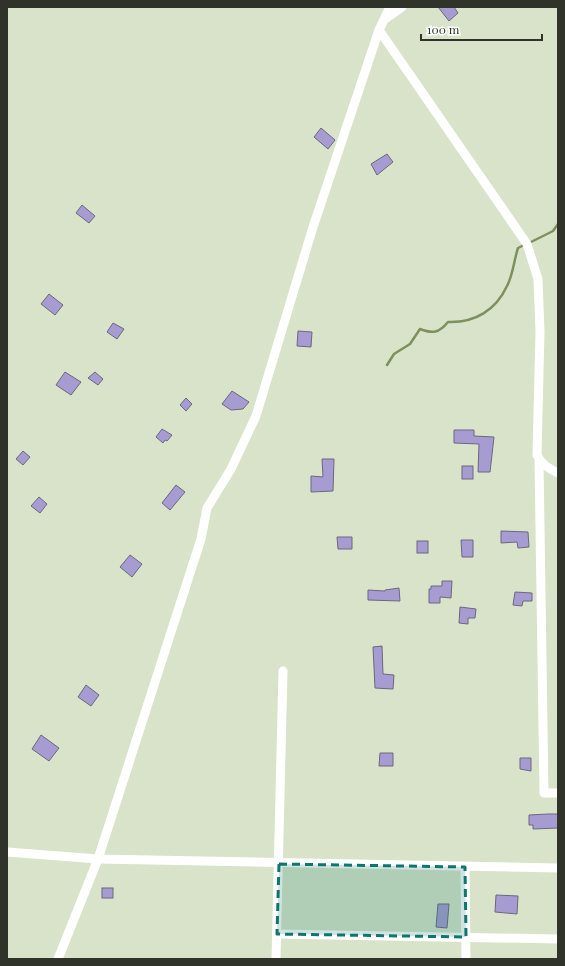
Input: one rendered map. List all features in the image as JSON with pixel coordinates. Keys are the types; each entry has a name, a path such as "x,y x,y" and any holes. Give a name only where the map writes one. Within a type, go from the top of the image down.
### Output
{"street":[{"path":"58,959 98,859 201,539 207,508 231,469 256,416 313,227 378,30 390,7"},
{"path":"384,20 402,7"},
{"path":"378,30 527,244 538,279 540,332 537,455 539,461 544,793 558,793"},
{"path":"539,461 550,470 558,473"},
{"path":"276,959 283,670"},
{"path":"7,852 98,859 279,864 558,868"},
{"path":"465,867 466,959"},
{"path":"277,934 558,938"}],"highlighted area":[{"path":"279,864 465,867 466,937 277,934"}],"building":[{"path":"438,7 454,7 458,13 449,21"},
{"path":"321,128 335,140 328,149 314,137"},
{"path":"387,154 393,162 377,175 371,164"},
{"path":"82,205 95,216 89,223 76,213"},
{"path":"49,294 63,305 55,315 41,304"},
{"path":"113,323 124,329 117,339 107,332"},
{"path":"298,331 312,332 311,347 297,346"},
{"path":"65,372 81,382 71,395 56,385"},
{"path":"95,372 103,379 98,385 88,378"},
{"path":"232,391 249,402 243,409 231,410 222,404"},
{"path":"186,398 192,404 186,411 180,405"},
{"path":"162,429 172,435 163,443 156,437"},
{"path":"454,430 474,430 474,436 494,437 490,472 478,472 479,444 454,443"},
{"path":"23,451 30,457 23,465 16,459"},
{"path":"322,459 334,459 333,491 311,492 311,476 323,477"},
{"path":"462,466 473,466 473,479 462,479"},
{"path":"176,485 185,492 170,510 162,503"},
{"path":"39,497 47,504 40,513 31,506"},
{"path":"501,531 528,532 529,547 518,548 517,542 501,543"},
{"path":"337,537 352,537 352,549 338,549"},
{"path":"461,540 473,540 473,557 462,557"},
{"path":"417,541 428,541 428,553 417,553"},
{"path":"130,555 142,564 132,577 120,567"},
{"path":"442,581 452,581 451,598 440,597 440,603 429,603 429,589 431,589 431,586 442,586"},
{"path":"399,588 400,601 368,600 368,590 385,591"},
{"path":"515,592 532,593 532,601 523,601 522,606 513,605"},
{"path":"460,607 476,609 475,618 468,618 468,624 459,623"},
{"path":"382,646 383,674 394,675 393,689 375,688 373,647"},
{"path":"86,685 99,695 91,706 78,697"},
{"path":"41,735 59,748 49,761 32,749"},
{"path":"380,753 393,753 393,766 379,766"},
{"path":"520,758 531,758 531,771 520,769"},
{"path":"558,814 558,828 533,829 533,825 529,825 529,815"},
{"path":"102,888 113,888 113,898 102,898"},
{"path":"496,895 518,896 517,914 495,912"},
{"path":"438,904 449,904 447,928 436,927"}],"waterway":[{"path":"529,243 553,231 558,224"},
{"path":"387,365 394,354 410,344 420,329 429,332 436,332 448,322 467,320 476,317 491,308 497,302 507,286 511,277 518,248 524,245"}]}
